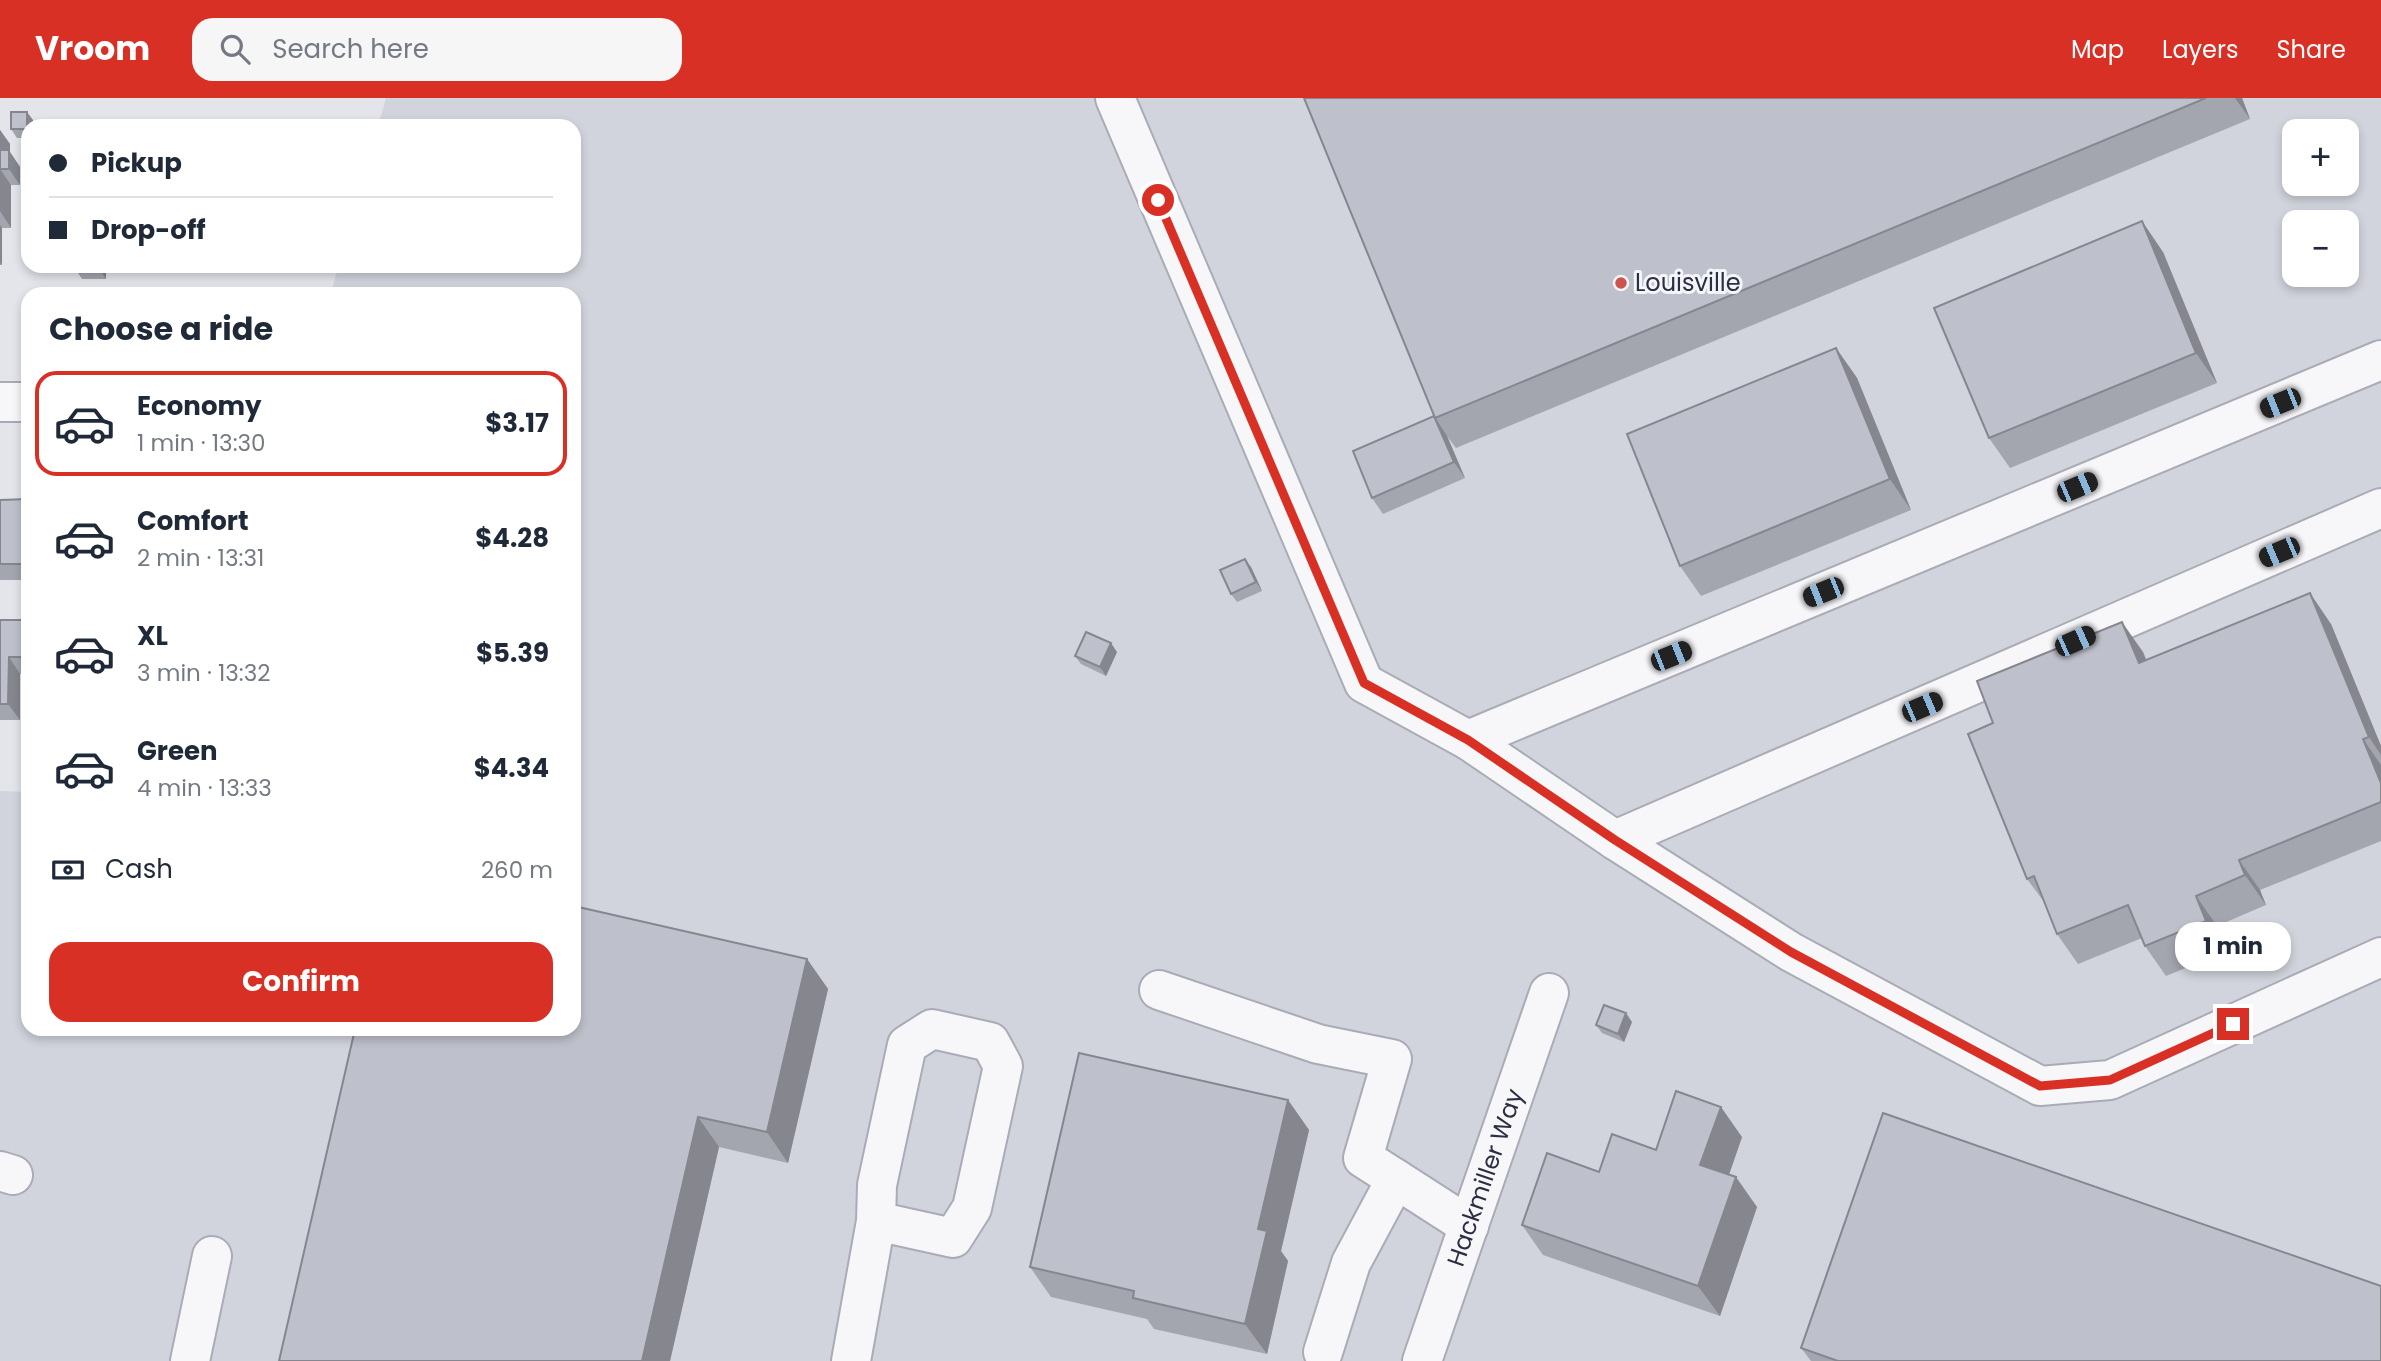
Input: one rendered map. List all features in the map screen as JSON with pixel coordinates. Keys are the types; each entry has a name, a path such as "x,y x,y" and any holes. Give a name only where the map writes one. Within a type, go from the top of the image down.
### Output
{"street":[{"path":"1115,98 1364,683 1468,740 1615,840 1791,952 2040,1086 2110,1080 2381,957"},
{"path":"1468,740 2381,360"},
{"path":"0,402 21,402"},
{"path":"1615,840 2381,508"},
{"path":"1160,990 1318,1044 1392,1059 1363,1158 1469,1226"},
{"name":"Hackmiller Way","path":"1422,1361 1549,993"},
{"path":"851,1361 876,1221 877,1185 907,1045 932,1030 990,1042 1003,1066 972,1208 953,1238 876,1221"},
{"path":"1324,1352 1351,1263 1396,1179"},
{"path":"190,1361 212,1256"}],"shaded area":[{"path":"386,98 2381,98 2381,1361 0,1361 0,791 21,792 21,1036 581,1036 581,287 333,287 336,273 581,273 581,119 380,119"}],"building":[{"name":"Louisville","path":"1304,98 2206,98 1435,418"},
{"path":"11,112 27,112 27,119 21,119 21,129 11,129"},
{"path":"0,150 9,150 9,169 0,169"},
{"path":"2142,221 2196,353 1989,438 1934,308"},
{"path":"1836,348 1890,479 1680,566 1627,434"},
{"path":"1434,416 1454,462 1372,498 1353,451"},
{"path":"21,499 21,564 0,564 0,500"},
{"path":"1245,559 1256,582 1231,594 1220,570"},
{"path":"2310,593 2369,737 2363,739 2381,783 2381,802 2239,860 2245,875 2196,896 2206,921 2145,946 2128,905 2057,934 2034,876 2027,879 1968,734 1993,723 1977,681 2122,622 2139,663"},
{"path":"0,620 21,620 21,657 9,657 8,704 0,704"},
{"path":"1086,632 1111,643 1100,667 1075,656"},
{"path":"581,908 807,959 767,1132 698,1117 642,1361 279,1361 353,1036 581,1036"},
{"path":"1604,1005 1626,1013 1618,1034 1596,1025"},
{"path":"1079,1053 1288,1100 1258,1229 1267,1231 1245,1324 1133,1298 1134,1291 1030,1267"},
{"path":"1676,1091 1721,1107 1700,1165 1736,1177 1698,1286 1522,1225 1547,1153 1599,1172 1612,1134 1656,1150"},
{"path":"1883,1113 2381,1286 2381,1361 1838,1361 1801,1348"}],"place":[{"name":"Louisville","path":"1621,283"}],"route":[{"path":"1158,200 1364,683 1468,740 1615,840 1791,952 2040,1086 2110,1080 2233,1024"}]}
